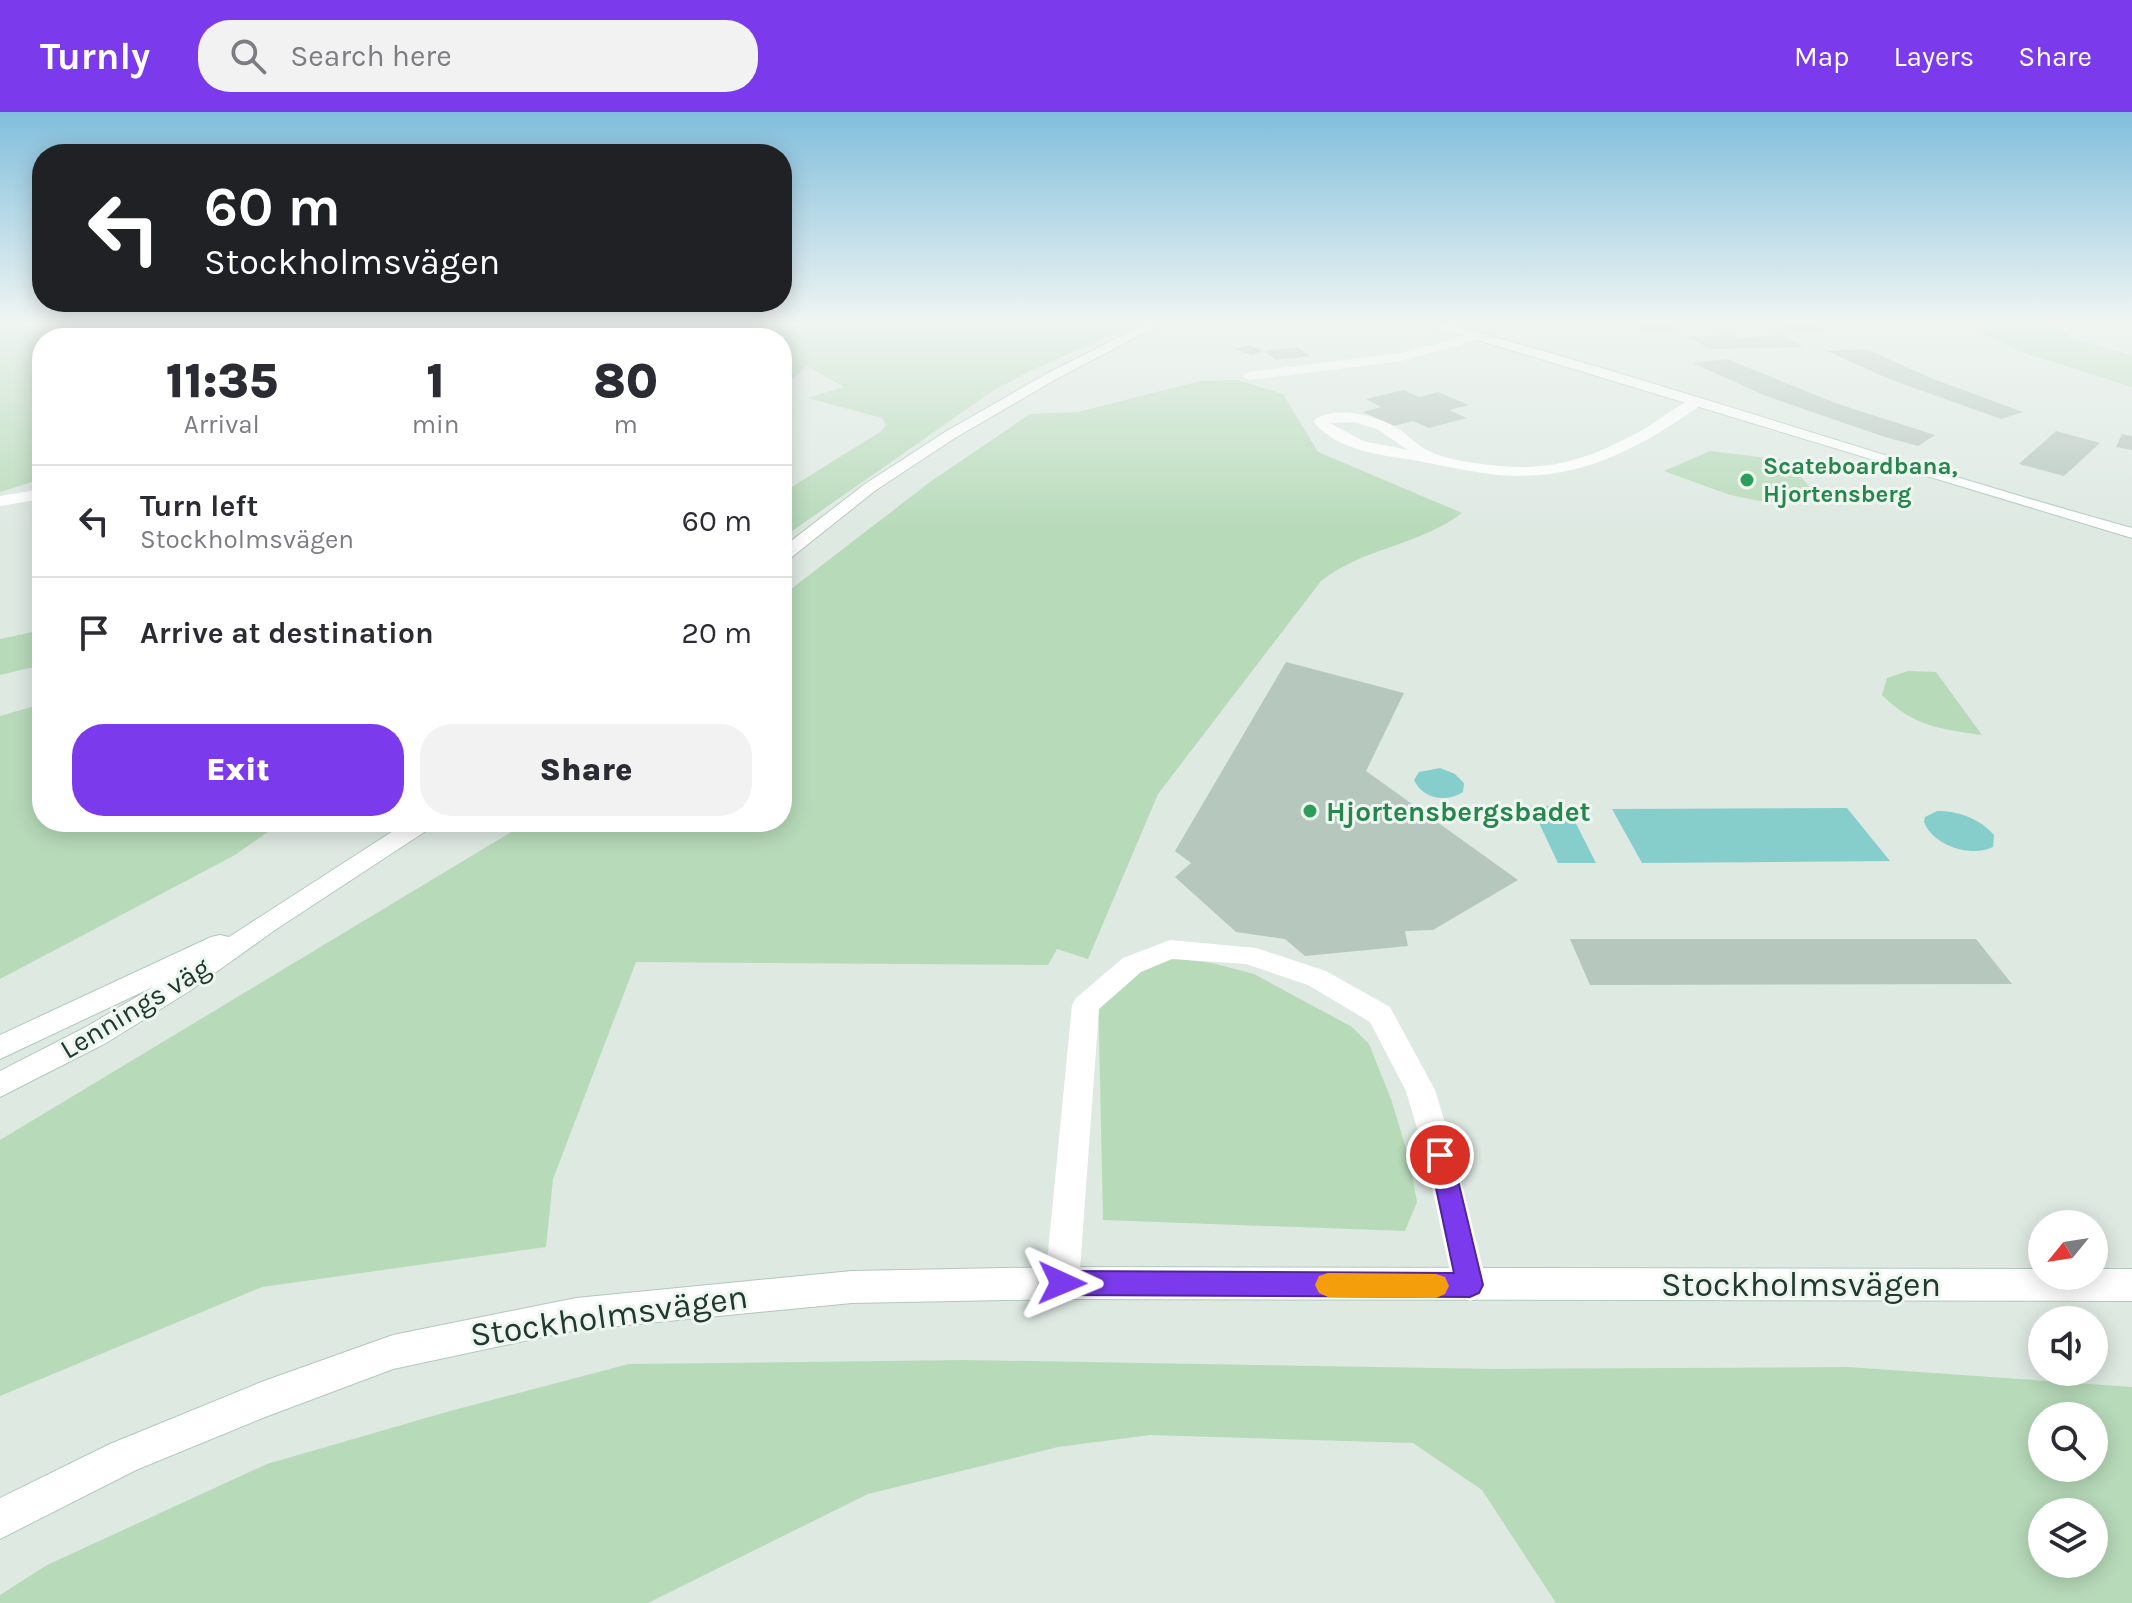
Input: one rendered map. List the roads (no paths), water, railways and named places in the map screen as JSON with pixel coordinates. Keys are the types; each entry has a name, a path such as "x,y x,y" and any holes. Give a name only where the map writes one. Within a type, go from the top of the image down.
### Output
{"street":[{"path":"792,548 883,479 945,439 1029,392"},
{"path":"1662,392 1918,472 2132,533"},
{"path":"1441,460 1422,454 1384,425 1363,418 1337,417 1320,421 1325,429 1351,441 1479,469 1565,469 1618,447 1668,421 1696,402"},
{"path":"0,501 32,496"},
{"name":"Lennings väg","path":"0,1085 96,1035 182,983 266,924 409,832"},
{"name":"Lennings väg","path":"0,1048 162,969 266,924"},
{"path":"1062,1283 1086,1005 1132,965 1170,949 1247,955 1317,978 1380,1015 1420,1090 1440,1155 1470,1285"},
{"name":"Stockholmsvägen","path":"0,1519 123,1457 264,1399 393,1352 456,1336 576,1314 852,1287 1062,1283 2132,1285"}],"water":[{"path":"1440,768 1455,774 1464,783 1463,792 1436,797 1423,791 1414,780 1419,772"},
{"path":"1531,806 1567,806 1596,863 1558,863"},
{"name":"Hjortensbergsbadet","path":"1847,808 1890,861 1642,863 1612,809"},
{"path":"1937,811 1960,814 1982,824 1994,835 1993,847 1964,850 1936,838 1924,822 1925,817"}],"place":[{"name":"Scateboardbana, Hjortensberg","path":"1747,480"},
{"name":"Hjortensbergsbadet","path":"1310,811"}]}
